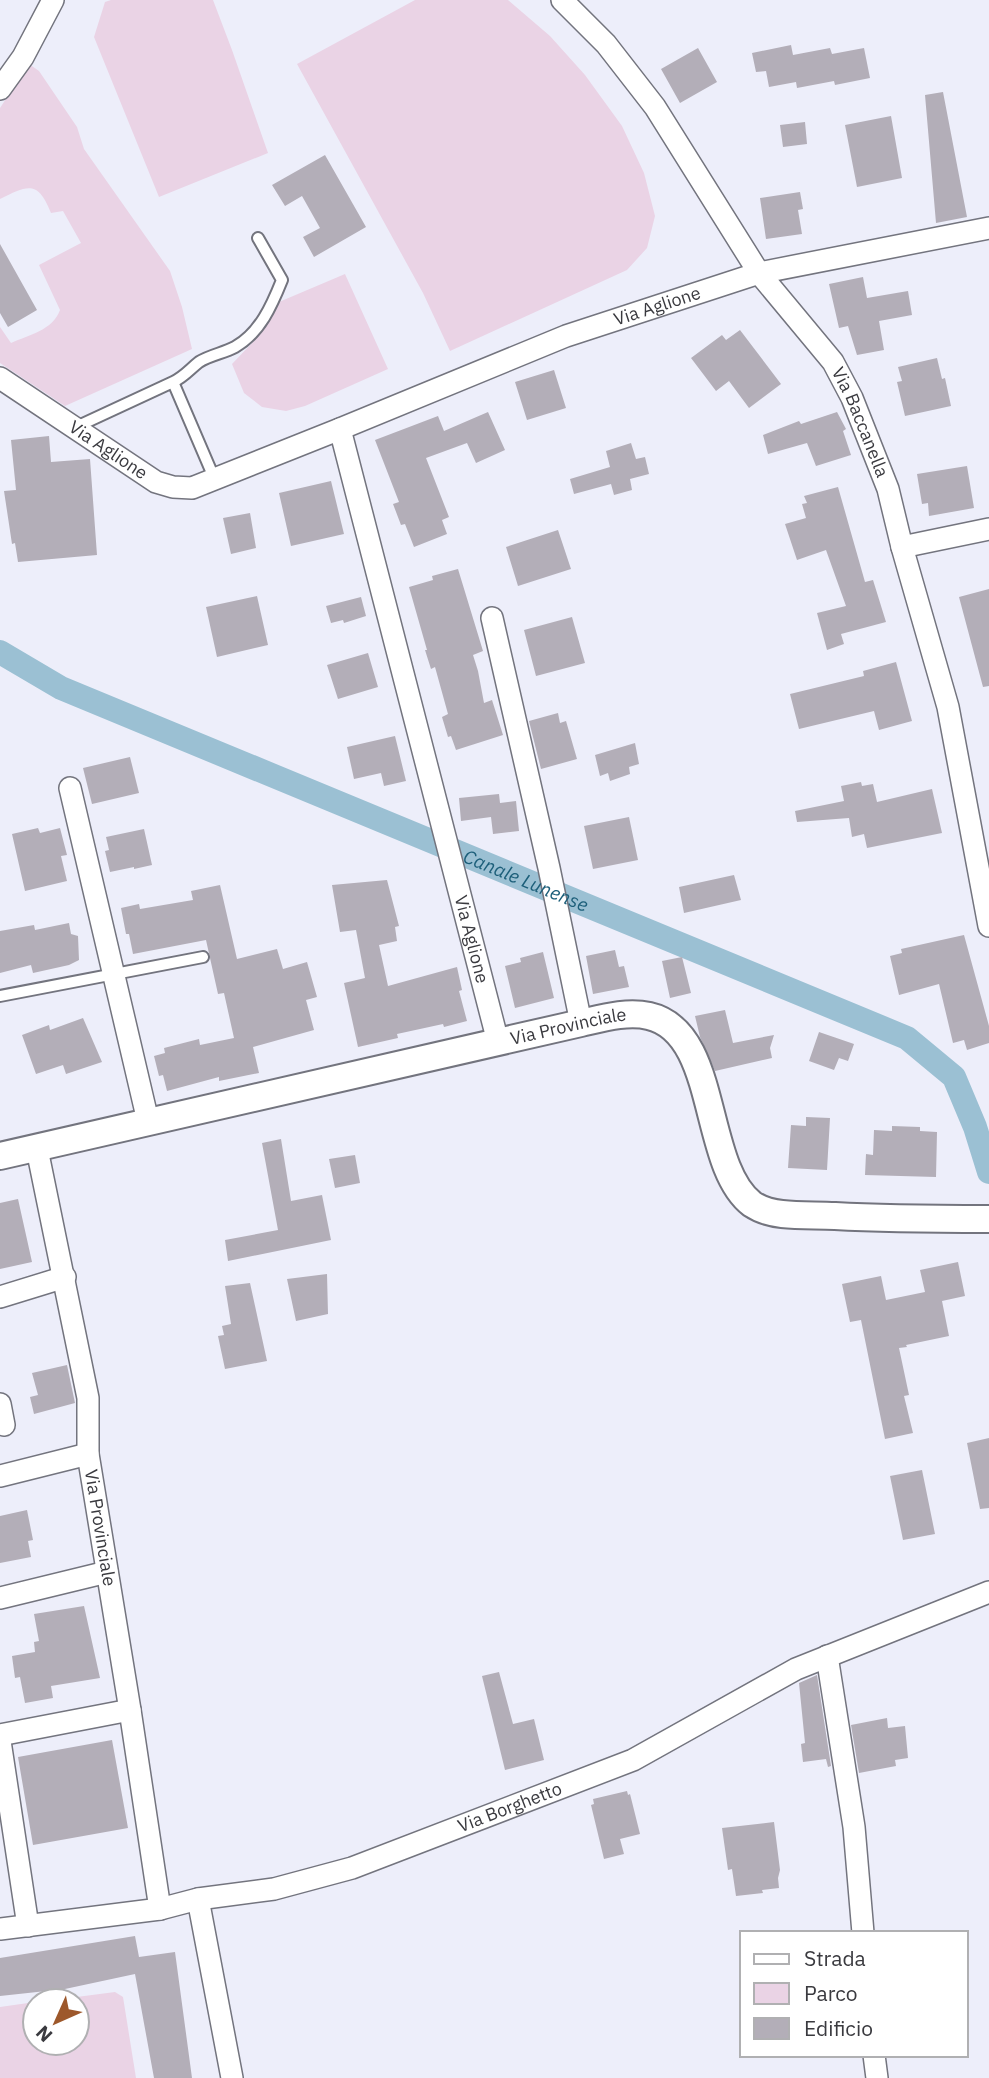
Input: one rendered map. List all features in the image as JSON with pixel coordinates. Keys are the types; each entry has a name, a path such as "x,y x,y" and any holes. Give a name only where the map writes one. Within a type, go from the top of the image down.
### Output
{"street":[{"path":"0,89 23,57 53,0"},
{"name":"Via Baccanella","path":"562,0 606,44 655,107 759,273 833,362 852,398 887,489 948,707 989,926"},
{"name":"Via Aglione","path":"0,378 156,482 173,487 192,488 566,336 759,273 989,228"},
{"name":"Via Aglione","path":"340,429 498,1042"},
{"path":"902,547 989,529"},
{"path":"492,618 581,1023"},
{"path":"70,788 148,1121"},
{"name":"Via Provinciale","path":"0,1156 581,1023 620,1015 649,1016 668,1024 685,1043 698,1068 731,1178 754,1205 782,1214 988,1219"},
{"name":"Via Provinciale","path":"37,1149 88,1398 88,1454 160,1909"},
{"path":"0,1297 65,1277"},
{"path":"0,1476 88,1454"},
{"path":"0,1598 107,1572"},
{"name":"Via Borghetto","path":"0,1929 160,1909 198,1899 274,1889 352,1868 633,1760 796,1669 989,1592"},
{"path":"827,1657 854,1827 863,1931"},
{"path":"0,1735 130,1710"},
{"path":"0,1741 28,1926"},
{"path":"198,1899 232,2078"},
{"path":"873,2057 877,2078"}],"lane":[{"path":"76,427 173,382 199,362 237,346 255,331 282,280 258,238"},
{"path":"173,382 215,480"},
{"path":"0,996 203,957"}],"green space":[{"path":"213,0 268,153 159,197 94,37 105,2"},
{"path":"415,0 508,0 550,36 585,75 622,126 644,173 655,216 647,248 627,270 450,351 423,293 297,64"},
{"path":"29,64 39,71 77,127 84,149 170,271 192,349 65,406 0,363 0,327 11,343 46,327 57,317 60,310 39,265 81,243 63,211 51,213 37,190 25,189 0,199 0,108"},
{"path":"345,274 388,369 305,406 286,411 262,407 244,393 232,364 254,341 279,302"},
{"path":"115,1992 123,1997 136,2078 0,2078 0,2007 21,2004 21,2057 91,2057 91,1995"}],"building":[{"path":"791,45 793,55 830,48 832,54 864,48 870,78 835,85 834,81 797,88 796,82 769,87 766,71 756,72 752,53"},
{"path":"698,48 717,82 680,103 661,69"},
{"path":"943,92 967,217 936,223 925,95"},
{"path":"891,116 902,178 857,187 845,125"},
{"path":"805,122 807,144 783,147 780,125"},
{"path":"325,155 366,227 314,257 303,237 320,228 302,196 285,206 272,185"},
{"path":"800,192 803,209 798,210 802,234 766,239 760,198"},
{"path":"0,244 37,310 8,327 0,313"},
{"path":"863,277 867,298 908,291 912,315 879,321 884,350 857,355 848,326 839,328 829,284"},
{"path":"740,330 781,384 749,408 729,381 716,391 691,358 722,335 726,340"},
{"path":"937,358 951,406 905,416 897,382 902,381 898,367"},
{"path":"554,370 566,408 527,420 515,382"},
{"path":"488,412 505,450 476,463 467,443 426,458 449,517 442,520 447,534 414,547 393,504 399,502 375,440 438,416 444,431"},
{"path":"837,412 846,429 843,431 851,455 816,466 807,443 768,454 763,435 799,421 801,424"},
{"path":"49,436 51,462 90,459 97,555 18,562 15,543 12,544 4,491 16,490 11,440"},
{"path":"631,443 636,459 645,457 649,474 630,479 632,490 614,495 611,484 574,494 570,479 610,467 606,451"},
{"path":"967,466 974,508 929,516 928,503 922,504 917,474"},
{"path":"331,481 344,534 291,546 279,493"},
{"path":"838,487 865,582 873,580 886,622 841,634 844,644 827,650 817,613 846,606 826,550 797,560 785,524 806,518 802,504 807,503 804,496"},
{"path":"250,513 256,548 231,554 223,518"},
{"path":"558,530 571,569 518,586 506,547"},
{"path":"458,569 483,651 473,655 484,703 492,700 503,735 456,750 451,736 448,737 442,717 448,714 435,667 431,669 425,650 409,587 433,580 432,576"},
{"path":"989,589 989,686 983,687 959,597"},
{"path":"257,596 268,645 217,657 206,607"},
{"path":"361,597 366,616 344,623 343,620 331,623 326,606"},
{"path":"572,617 585,663 536,676 524,630"},
{"path":"368,653 378,687 338,699 327,665"},
{"path":"896,662 912,721 879,730 874,711 799,729 790,694 864,676 863,671"},
{"path":"558,713 560,723 566,721 577,759 541,769 529,721"},
{"path":"395,736 406,781 384,786 381,773 354,779 347,747"},
{"path":"635,743 639,764 629,767 630,774 610,781 608,773 600,776 595,755"},
{"path":"130,757 139,793 92,804 83,768"},
{"path":"861,782 862,786 873,784 877,802 932,789 942,833 867,848 864,834 852,837 849,818 797,822 795,811 844,801 841,786"},
{"path":"499,794 500,803 516,801 519,831 493,834 491,817 461,821 459,798"},
{"path":"629,817 638,860 593,869 584,826"},
{"path":"38,828 40,833 60,828 67,855 61,856 67,881 25,891 12,834"},
{"path":"144,829 152,865 110,872 105,851 109,850 106,837"},
{"path":"734,875 741,900 684,913 679,887"},
{"path":"387,880 399,926 395,927 397,941 379,945 388,986 457,967 462,990 459,991 467,1021 397,1034 398,1038 358,1047 344,983 365,978 356,930 340,932 332,885"},
{"path":"220,885 237,959 277,949 283,969 307,962 317,997 306,1000 314,1030 253,1047 259,1073 219,1081 219,1077 167,1091 163,1075 159,1076 154,1056 165,1053 164,1048 199,1039 200,1045 234,1038 224,993 218,994 206,940 133,954 121,908 139,904 140,909 193,900 191,891"},
{"path":"69,923 71,934 78,936 79,960 33,973 31,965 0,973 0,931 34,925 35,930"},
{"path":"964,935 989,1026 989,1043 967,1050 964,1040 953,1043 939,984 899,995 890,956 902,953 901,949"},
{"path":"615,950 619,967 624,966 629,987 593,994 586,956"},
{"path":"543,952 554,998 515,1008 505,966 521,962 520,958"},
{"path":"682,957 691,993 670,998 662,961"},
{"path":"725,1010 733,1043 774,1035 770,1048 772,1058 715,1071 700,1037 695,1016"},
{"path":"83,1018 102,1062 66,1074 63,1065 36,1074 22,1035 49,1025 50,1030"},
{"path":"819,1032 854,1044 848,1061 839,1058 834,1070 809,1061"},
{"path":"806,1117 830,1118 827,1170 788,1168 791,1125 806,1126"},
{"path":"892,1126 920,1127 920,1131 937,1132 936,1177 865,1175 866,1154 873,1155 874,1130 892,1131"},
{"path":"281,1139 291,1201 322,1195 331,1240 228,1261 225,1240 278,1230 262,1143"},
{"path":"355,1155 360,1183 335,1188 329,1159"},
{"path":"18,1199 32,1262 0,1269 0,1203"},
{"path":"958,1262 965,1296 942,1301 949,1336 899,1348 909,1395 904,1396 913,1433 885,1439 861,1320 850,1322 842,1284 881,1276 886,1300 925,1292 920,1270"},
{"path":"327,1274 328,1314 296,1321 287,1279"},
{"path":"250,1283 267,1361 225,1369 218,1336 224,1335 222,1326 231,1324 225,1286"},
{"path":"67,1365 75,1403 34,1414 30,1397 38,1395 32,1373"},
{"path":"989,1438 989,1508 980,1509 967,1443"},
{"path":"922,1470 935,1534 903,1540 890,1476"},
{"path":"27,1510 33,1540 28,1541 31,1557 0,1563 0,1516"},
{"path":"84,1606 100,1678 51,1686 53,1698 25,1703 20,1677 15,1678 12,1656 35,1652 34,1642 39,1641 34,1614"},
{"path":"499,1672 513,1724 534,1719 544,1760 505,1770 482,1676"},
{"path":"817,1675 831,1766 828,1767 826,1759 803,1762 801,1744 805,1743 799,1683"},
{"path":"887,1718 888,1728 905,1726 908,1758 895,1760 896,1766 859,1773 851,1725"},
{"path":"112,1740 128,1828 33,1845 18,1757"},
{"path":"627,1791 640,1834 620,1839 624,1854 604,1859 591,1805 594,1804 593,1799"},
{"path":"774,1822 780,1870 779,1888 736,1896 732,1869 728,1870 722,1828"},
{"path":"135,1936 139,1957 175,1952 192,2078 154,2078 135,1974 74,1987 21,1987 21,1994 0,1996 0,1958"}],"waterway":[{"name":"Canale Lunense","path":"0,652 61,688 907,1038 954,1077 975,1127 989,1172"}]}
